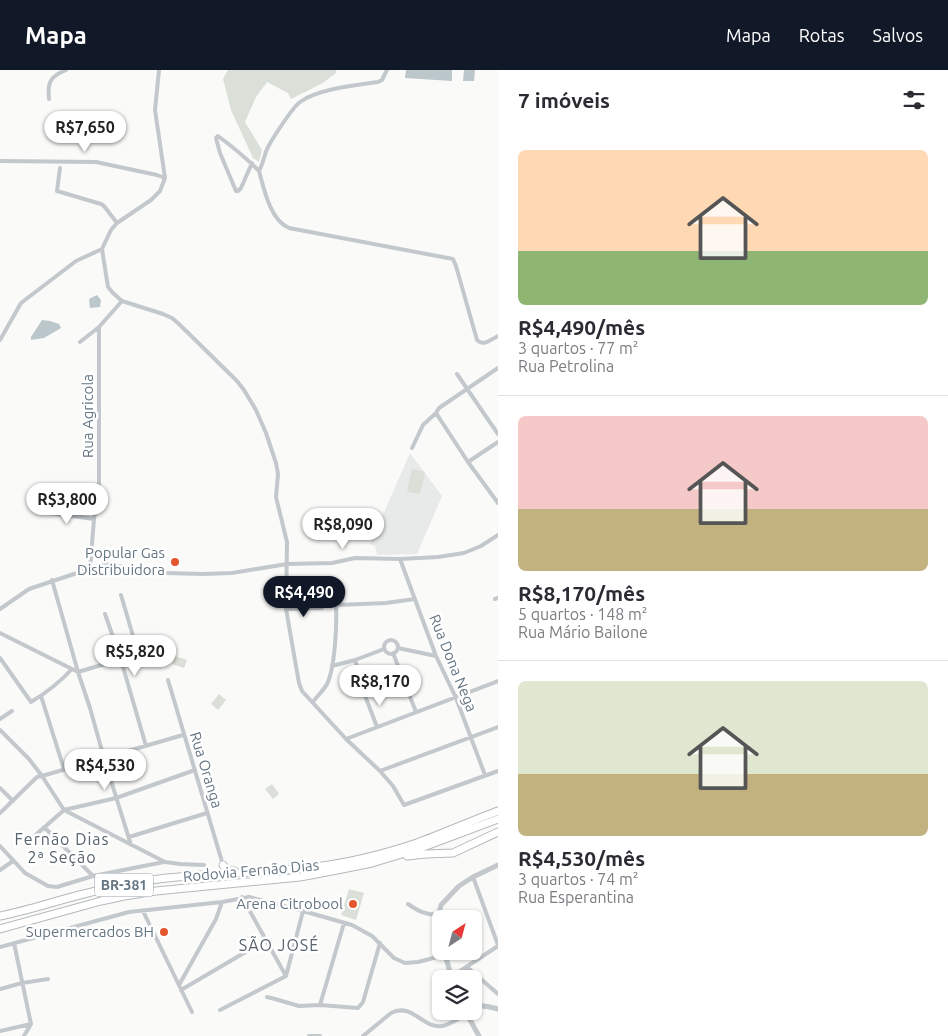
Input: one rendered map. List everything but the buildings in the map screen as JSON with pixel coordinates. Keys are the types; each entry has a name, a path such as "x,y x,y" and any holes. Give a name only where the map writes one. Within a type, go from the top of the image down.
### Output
{"highway":[{"name":"Rodovia Fernão Dias","path":"0,916 88,893 154,880 313,867 380,854 417,843 498,810"},
{"name":"Rodovia Fernão Dias","path":"0,928 124,896 156,891 300,877 337,870 418,849 498,820"},
{"path":"372,862 380,863 410,855 453,853 498,832"},
{"path":"223,865 229,871 244,872"}],"street":[{"path":"49,99 48,89 55,74 66,70"},
{"path":"0,340 2,333 21,303 76,262 102,249 117,223 151,200 160,191 165,178 154,110 160,70"},
{"path":"259,171 263,164 266,150 298,103 309,96 331,90 378,82 382,80 387,70"},
{"path":"252,163 242,188 236,191 220,153 216,138 218,136 239,152 252,163 259,171 272,210 284,226 357,242 452,259 456,266 476,338 484,343 498,336"},
{"path":"0,161 96,162 165,178"},
{"path":"60,168 57,191 101,204 117,223"},
{"path":"102,249 108,287 122,301 172,318 230,374 244,390 256,410 266,433 278,474 276,497 288,542 286,608 302,691 346,739 380,770 393,786 404,805 498,770"},
{"path":"80,342 99,327 122,301"},
{"name":"Rua Agricola","path":"90,568 98,492 99,327"},
{"path":"412,448 423,425 440,408 498,368"},
{"path":"457,374 498,434"},
{"path":"436,412 468,462 498,503"},
{"path":"468,462 498,442"},
{"path":"43,512 94,519"},
{"path":"0,609 29,589 104,564 166,573 243,572 287,564 332,563 355,558 400,559 438,557 464,553 481,546 498,535"},
{"name":"Rua Dona Nega","path":"400,559 436,656 456,698 485,775"},
{"path":"52,580 131,845"},
{"path":"121,595 133,636 122,660"},
{"path":"313,702 328,682 332,666 337,604 386,603 416,599"},
{"path":"286,608 322,608"},
{"path":"105,614 122,660 146,746"},
{"path":"0,633 78,672 158,648"},
{"path":"384,649 386,642 390,640 395,642 398,648"},
{"path":"398,648 436,656"},
{"path":"393,653 398,648"},
{"path":"332,666 384,649"},
{"path":"384,649 389,653 393,653"},
{"path":"393,653 416,712"},
{"path":"0,658 31,702 41,696 72,669"},
{"path":"355,660 362,682"},
{"name":"Rua Oranga","path":"168,680 223,865"},
{"path":"346,739 498,681"},
{"path":"364,693 377,727"},
{"path":"41,696 64,770"},
{"path":"0,719 12,711"},
{"path":"380,770 498,727"},
{"path":"0,730 29,759 64,810 165,862"},
{"path":"0,813 36,777 183,735"},
{"path":"31,839 64,810 116,798 195,770"},
{"path":"0,788 13,801"},
{"path":"129,837 207,813"},
{"path":"44,827 93,876"},
{"path":"0,846 25,873 48,886 57,887 93,876 165,862 204,865"},
{"path":"0,870 13,861"},
{"path":"440,910 441,906 459,886 472,877 498,866"},
{"path":"463,970 498,946 472,877"},
{"path":"0,947 130,912 222,902 248,897 352,925 372,936 394,958 405,962 418,962 432,957"},
{"path":"242,898 286,976"},
{"path":"179,985 216,919 222,902"},
{"path":"408,904 418,911 432,914"},
{"path":"143,910 192,1012"},
{"path":"220,1010 286,976 303,911"},
{"path":"320,1005 344,923"},
{"path":"182,990 266,940"},
{"path":"14,943 31,1024 24,1036"},
{"path":"267,997 299,1006 320,1005 358,1008 363,1002 380,943"},
{"path":"467,967 498,994"},
{"path":"0,989 48,979"},
{"path":"482,1006 498,1008"},
{"path":"363,1036 396,1010 405,1010 438,1026 449,1024 455,1020"},
{"path":"470,1020 479,1036"},
{"path":"0,1031 31,1024"},
{"path":"370,1031 373,1036"},
{"path":"309,1036 320,1036"}],"shaded area":[{"path":"228,70 336,70 336,73 323,83 291,99 288,93 267,82 256,97 245,122 262,150 259,162 253,158 231,110 223,79"},
{"path":"406,70 452,70 452,81 405,78"},
{"path":"464,70 475,70 474,81 463,81"},
{"path":"97,295 101,300 100,307 90,308 89,299"},
{"path":"42,320 59,324 61,328 44,338 31,340 31,337"},
{"path":"410,453 442,496 417,554 377,555 375,546 370,544"},
{"path":"412,469 425,472 420,494 407,492"},
{"path":"175,656 187,660 184,668 172,664"},
{"path":"219,694 226,700 218,710 211,704"},
{"path":"272,784 279,794 273,799 265,789"},
{"name":"Arena Citrobool","path":"349,889 364,893 356,920 341,915"}],"place":[{"name":"Popular Gas Distribuidora","path":"175,562"},
{"name":"Arena Citrobool","path":"353,904"},
{"name":"Supermercados BH","path":"164,932"}],"district":[{"name":"Fernão Dias 2ª Seção","path":"62,848"},
{"name":"SÃO JOSÉ","path":"279,945"}]}
